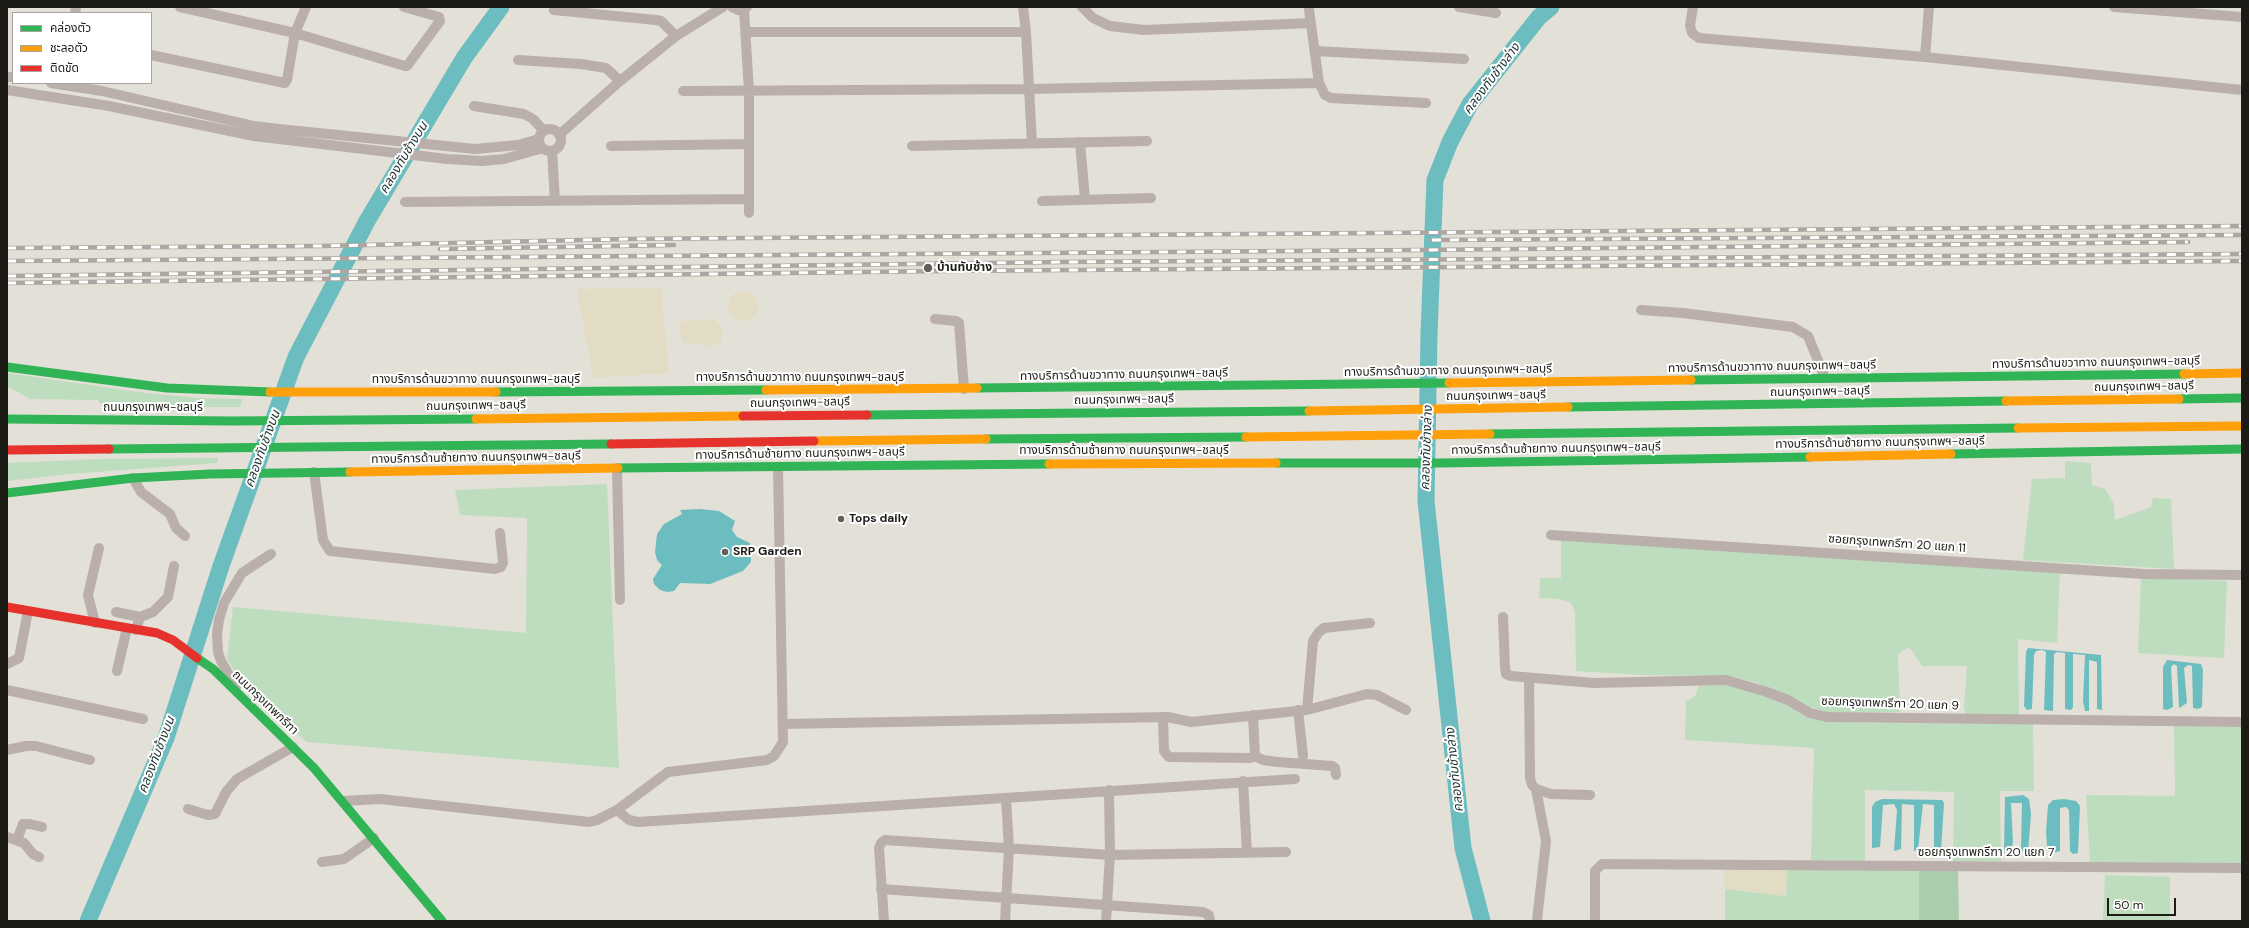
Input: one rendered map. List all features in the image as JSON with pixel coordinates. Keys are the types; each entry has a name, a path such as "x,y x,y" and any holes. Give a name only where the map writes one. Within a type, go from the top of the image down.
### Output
{"main road":[{"name":"ทางบริการด้านขวาทาง ถนนกรุงเทพฯ-ชลบุรี","path":"7,367 167,388 313,393 964,389 2242,373"},
{"name":"ถนนกรุงเทพฯ-ชลบุรี","path":"7,419 232,420 1389,410 2242,398"},
{"path":"7,450 1388,437 1443,435 2242,426"},
{"name":"ทางบริการด้านซ้ายทาง ถนนกรุงเทพฯ-ชลบุรี","path":"7,493 133,478 210,474 778,466 1298,462 1442,463 2242,449"},
{"name":"ถนนกรุงเทพกรีฑา","path":"7,607 168,637 213,669 293,746 343,801 442,921"}],"street":[{"path":"180,7 295,33 401,66 407,66 440,21 439,18 404,7"},
{"path":"152,55 285,83 287,80 295,33 306,7"},
{"path":"559,135 620,81 676,36 723,7"},
{"path":"732,7 738,10 745,8 747,32 749,213"},
{"path":"1023,7 1026,32 1032,143"},
{"path":"1082,7 1093,18 1110,26 1144,30 1311,23"},
{"path":"1459,7 1496,12"},
{"path":"1693,7 1690,25 1692,33 1699,38 1925,57 2242,90"},
{"path":"1925,57 1928,7"},
{"path":"2114,7 2242,17"},
{"path":"1309,8 1319,83 1325,95 1331,98 1426,102"},
{"path":"554,10 661,21 676,36"},
{"path":"747,32 1026,32"},
{"path":"1315,51 1464,59"},
{"path":"518,60 581,64 606,68 620,81"},
{"path":"683,91 748,92 1029,89 1319,83"},
{"path":"7,90 109,106 254,136 277,134 360,136 434,146 475,149 518,146 544,142 558,147 560,142 559,135 555,131 549,130 544,142 504,160 482,161 428,157 353,147 277,134 254,126 112,93 57,84"},
{"path":"109,106 112,93"},
{"path":"474,106 524,114 533,119 544,142 555,201"},
{"path":"912,146 1147,141"},
{"path":"1080,142 1085,200"},
{"path":"611,146 748,144"},
{"path":"447,159 448,147"},
{"path":"1042,201 1151,198"},
{"path":"405,202 749,199"},
{"path":"1641,310 1683,313 1793,327 1808,336 1826,378"},
{"path":"935,319 956,321 959,323 964,389"},
{"path":"343,801 380,799 589,822 597,820 616,810 668,772 679,769 767,760 779,751 783,742 783,724 780,657 778,466"},
{"path":"617,468 620,600"},
{"path":"314,472 323,540 330,551 495,569 501,567 503,563 500,533"},
{"path":"133,478 140,492 170,514 176,528 185,536"},
{"name":"ซอยกรุงเทพกรีฑา 20 แยก 11","path":"1551,535 2144,574 2242,576"},
{"path":"95,623 88,595 99,548"},
{"path":"238,693 218,652 217,634 219,620 224,603 242,572 271,554"},
{"path":"117,671 131,629 140,617 153,612 158,605 166,600 174,566"},
{"path":"7,664 19,658 28,611"},
{"path":"116,612 140,617"},
{"name":"ซอยกรุงเทพกรีฑา 20 แยก 9","path":"1503,618 1506,674 1511,676 1594,683 1726,680 1764,691 1788,700 1810,713 1827,717 2242,722"},
{"path":"1303,756 1303,710 1313,641 1319,632 1324,628 1370,623"},
{"path":"1529,678 1530,778 1532,785 1536,789 1551,794 1590,795"},
{"path":"7,690 143,719"},
{"path":"783,724 1163,717 1191,722 1303,710 1367,694 1377,695 1406,710"},
{"path":"1253,715 1255,756"},
{"path":"1163,717 1164,751 1169,757 1175,759 1255,756 1278,762 1332,766 1335,768 1336,775"},
{"path":"7,750 26,746 36,746 90,760"},
{"path":"188,809 208,815 215,814 226,792 237,779 293,746"},
{"path":"616,810 629,820 638,822 1244,781 1295,779"},
{"path":"1244,781 1247,853"},
{"path":"1536,789 1546,841 1537,920"},
{"path":"1106,921 1110,855 1109,790"},
{"path":"1005,921 1008,849 1006,798"},
{"path":"39,857 33,854 26,844 12,839 23,824 42,827"},
{"path":"322,862 344,859 374,838"},
{"path":"884,921 879,848 881,843 885,840 1110,855 1286,852"},
{"name":"ซอยกรุงเทพกรีฑา 20 แยก 7","path":"1595,919 1596,871 1602,864 2242,868"},
{"path":"881,889 1203,912 1209,915 1210,921"}],"green space":[{"path":"7,373 146,393 200,398 242,399 240,407 103,407 98,400 30,399 7,386"},
{"path":"218,458 217,463 70,474 7,481 7,463 99,459"},
{"path":"2065,461 2091,463 2092,485 2105,489 2114,504 2115,520 2151,507 2153,498 2171,499 2174,569 2023,560 2032,479 2065,478"},
{"path":"607,484 619,768 307,742 251,697 227,659 233,607 526,633 527,518 460,515 455,490"},
{"path":"1561,538 2060,570 2057,643 2018,639 2019,716 1966,715 1964,708 1967,666 1922,666 1909,647 1898,654 1900,712 1824,713 1755,682 1727,676 1641,675 1576,671 1575,612 1571,603 1559,599 1539,598 1540,578 1561,578"},
{"path":"2141,577 2227,581 2224,658 2138,653"},
{"path":"1722,685 1744,688 1775,699 1815,719 1864,723 2033,724 2034,791 2000,791 2001,861 1953,861 1954,792 1865,790 1865,861 1811,860 1814,748 1685,740 1686,701 1695,696 1699,686"},
{"path":"2174,726 2242,727 2242,864 2090,863 2086,795 2175,796"},
{"path":"1787,868 1919,870 1919,921 1725,921 1725,889 1786,896"},
{"path":"1919,870 1958,871 1959,921 1919,921"},
{"path":"2105,875 2170,877 2170,921 2103,921"}],"sand":[{"path":"661,288 669,373 593,378 577,289"},
{"path":"743,291 753,296 758,306 753,316 743,321 733,316 728,306 733,296"},
{"path":"714,320 721,326 723,334 720,343 708,348 699,344 684,343 680,335 679,326 682,321"},
{"path":"1723,867 1787,868 1786,896 1725,889"}],"water":[{"path":"700,509 719,511 735,521 732,530 737,537 750,543 751,562 743,571 710,584 680,583 674,591 667,592 660,590 654,584 653,579 662,565 657,560 655,552 657,534 664,524 682,514 680,510"},
{"path":"2028,648 2101,655 2102,710 2097,709 2097,662 2089,660 2089,711 2085,711 2083,701 2085,655 2073,654 2073,707 2071,710 2065,709 2065,653 2057,652 2054,654 2053,711 2044,710 2046,652 2042,650 2036,651 2034,655 2032,709 2027,710 2024,706 2026,652"},
{"path":"2167,660 2201,664 2203,670 2202,707 2198,709 2193,708 2192,666 2188,665 2184,668 2187,703 2179,708 2177,666 2174,664 2171,667 2173,707 2167,710 2163,709 2163,667"},
{"path":"2023,795 2029,799 2031,814 2028,852 2023,852 2021,848 2022,803 2011,803 2013,844 2007,853 2004,852 2005,797"},
{"path":"1882,799 1942,800 1944,803 1941,850 1934,850 1934,805 1923,804 1918,850 1914,851 1914,805 1902,804 1901,849 1894,851 1897,810 1894,804 1883,805 1880,847 1872,848 1872,807 1875,802"},
{"path":"2064,799 2076,801 2080,806 2078,853 2073,854 2070,851 2069,810 2066,807 2060,808 2060,851 2053,853 2049,851 2047,846 2046,832 2048,805 2053,800"}],"waterway":[{"name":"คลองทับช้างบน","path":"88,921 166,738 221,566 296,357 367,221 464,58 501,7"},
{"name":"คลองทับช้างล่าง","path":"1482,921 1463,848 1426,501 1429,334 1435,180 1450,142 1470,104 1539,17 1551,7"}],"railway":[{"path":"7,248 322,246 627,239 2242,226"},
{"path":"1432,240 2242,235"},
{"path":"7,261 1420,250 2188,242"},
{"path":"440,249 674,245"},
{"path":"7,276 1062,262 2242,254"},
{"path":"7,283 943,271 2242,261"}],"traffic: fast":[{"path":"7,367 167,388 270,392"},
{"path":"1691,380 2184,374"},
{"path":"977,388 1449,383"},
{"path":"496,392 766,390"},
{"path":"2179,399 2242,398"},
{"path":"1568,407 2006,401"},
{"path":"867,415 1309,411"},
{"path":"7,419 232,421 476,419"},
{"path":"1490,434 2018,428"},
{"path":"986,439 1246,437"},
{"path":"109,449 611,444"},
{"path":"1951,454 2242,449"},
{"path":"1276,463 1442,463 1810,457"},
{"path":"618,468 1049,464"},
{"path":"7,493 133,478 210,474 350,472"},
{"path":"197,658 213,669 314,768 442,921"}],"traffic: slow":[{"path":"2184,374 2242,373"},
{"path":"1449,383 1691,380"},
{"path":"766,390 977,388"},
{"path":"270,392 496,392"},
{"path":"2006,401 2179,399"},
{"path":"1309,411 1568,407"},
{"path":"476,419 743,416"},
{"path":"2018,428 2242,426"},
{"path":"1246,437 1490,434"},
{"path":"814,441 986,439"},
{"path":"1810,457 1951,454"},
{"path":"1049,464 1276,463"},
{"path":"350,472 618,468"}],"traffic: jam":[{"path":"743,416 867,415"},
{"path":"611,444 814,441"},
{"path":"7,450 109,449"},
{"path":"7,607 157,633 173,640 197,658"}],"place":[{"name":"บ้านทับช้าง","path":"928,268"},
{"name":"Tops daily","path":"841,519"},
{"name":"SRP Garden","path":"725,552"}]}
